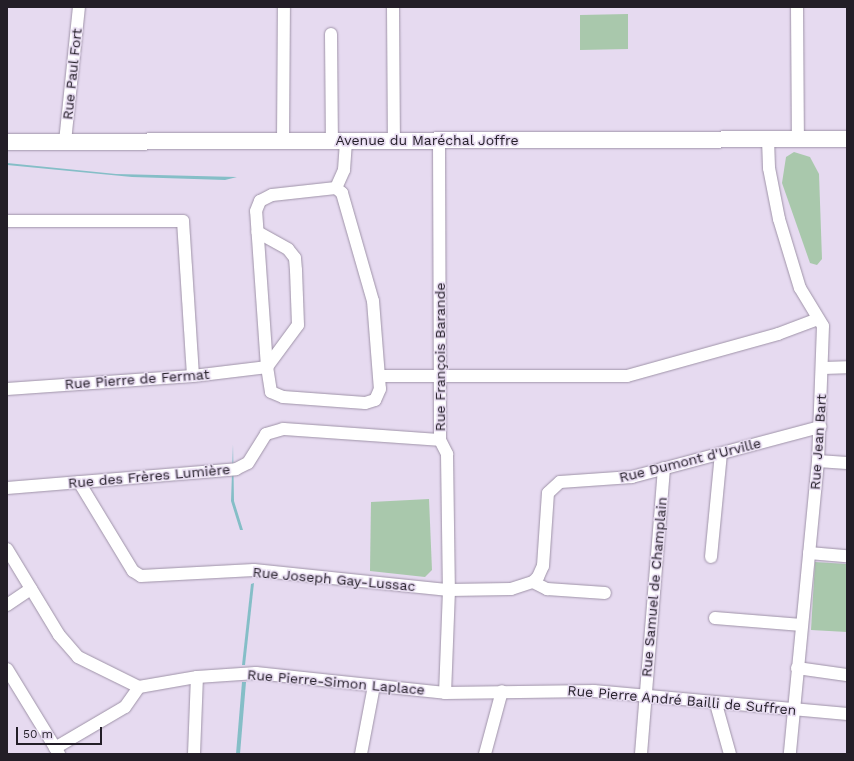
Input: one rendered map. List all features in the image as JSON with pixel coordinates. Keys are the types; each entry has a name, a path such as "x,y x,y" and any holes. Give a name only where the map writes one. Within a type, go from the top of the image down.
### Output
{"main road":[{"name":"Avenue du Maréchal Joffre","path":"7,142 847,139"}],"street":[{"name":"Rue Paul Fort","path":"65,142 79,7"},
{"path":"283,141 284,7"},
{"path":"393,7 394,140"},
{"path":"798,7 798,139"},
{"path":"331,34 339,141 344,170 339,190 373,301 380,376 380,389 375,400 365,403 283,397 271,392 267,367 256,211 260,201 272,195 339,190"},
{"name":"Rue Jean Bart","path":"768,139 769,168 779,219 800,288 823,326 823,368 818,461 797,668 790,754"},
{"name":"Rue François Barande","path":"439,140 440,440 447,454 449,590 445,692"},
{"path":"7,221 183,222 193,376"},
{"path":"257,232 288,249 295,258 296,270 298,325 267,367"},
{"path":"380,376 627,376 778,334 818,320"},
{"name":"Rue Pierre de Fermat","path":"7,389 193,376 267,367"},
{"path":"823,368 847,367"},
{"name":"Rue Dumont d'Urville","path":"533,582 543,566 548,493 553,486 560,482 626,478 820,427"},
{"name":"Rue des Frères Lumière","path":"7,488 242,468 266,434 283,429 440,440"},
{"path":"711,556 721,453"},
{"path":"818,461 847,464"},
{"name":"Rue Samuel de Champlain","path":"641,754 664,468"},
{"name":"Rue Joseph Gay-Lussac","path":"79,482 133,571 141,576 254,570 449,590"},
{"path":"7,548 59,635 78,657 139,687 125,707 57,751 7,669"},
{"path":"809,553 847,556"},
{"path":"449,590 511,589 533,582 547,589 605,593"},
{"path":"7,605 31,589"},
{"path":"715,618 802,625"},
{"path":"797,668 847,675"},
{"name":"Rue Pierre-Simon Laplace","path":"139,687 197,677 256,673 445,692"},
{"path":"194,754 197,677"},
{"path":"361,754 374,686"},
{"path":"485,754 502,690"},
{"name":"Rue Pierre André Bailli de Suffren","path":"445,692 576,690 645,695 716,704 847,714"},
{"path":"716,704 730,754"}],"shaded area":[{"path":"628,14 628,49 580,50 580,15"},
{"path":"794,152 810,157 819,174 822,259 817,265 810,263 782,183 786,157"},
{"path":"7,163 116,174 237,177 225,180 132,177 7,165"},
{"path":"233,444 234,501 243,530 240,530 231,501"},
{"path":"429,499 432,570 425,577 370,571 371,502"},
{"path":"815,562 847,564 847,632 811,630"},
{"path":"254,583 245,665 242,665 251,584"},
{"path":"242,682 246,682 240,754 236,754"}]}
